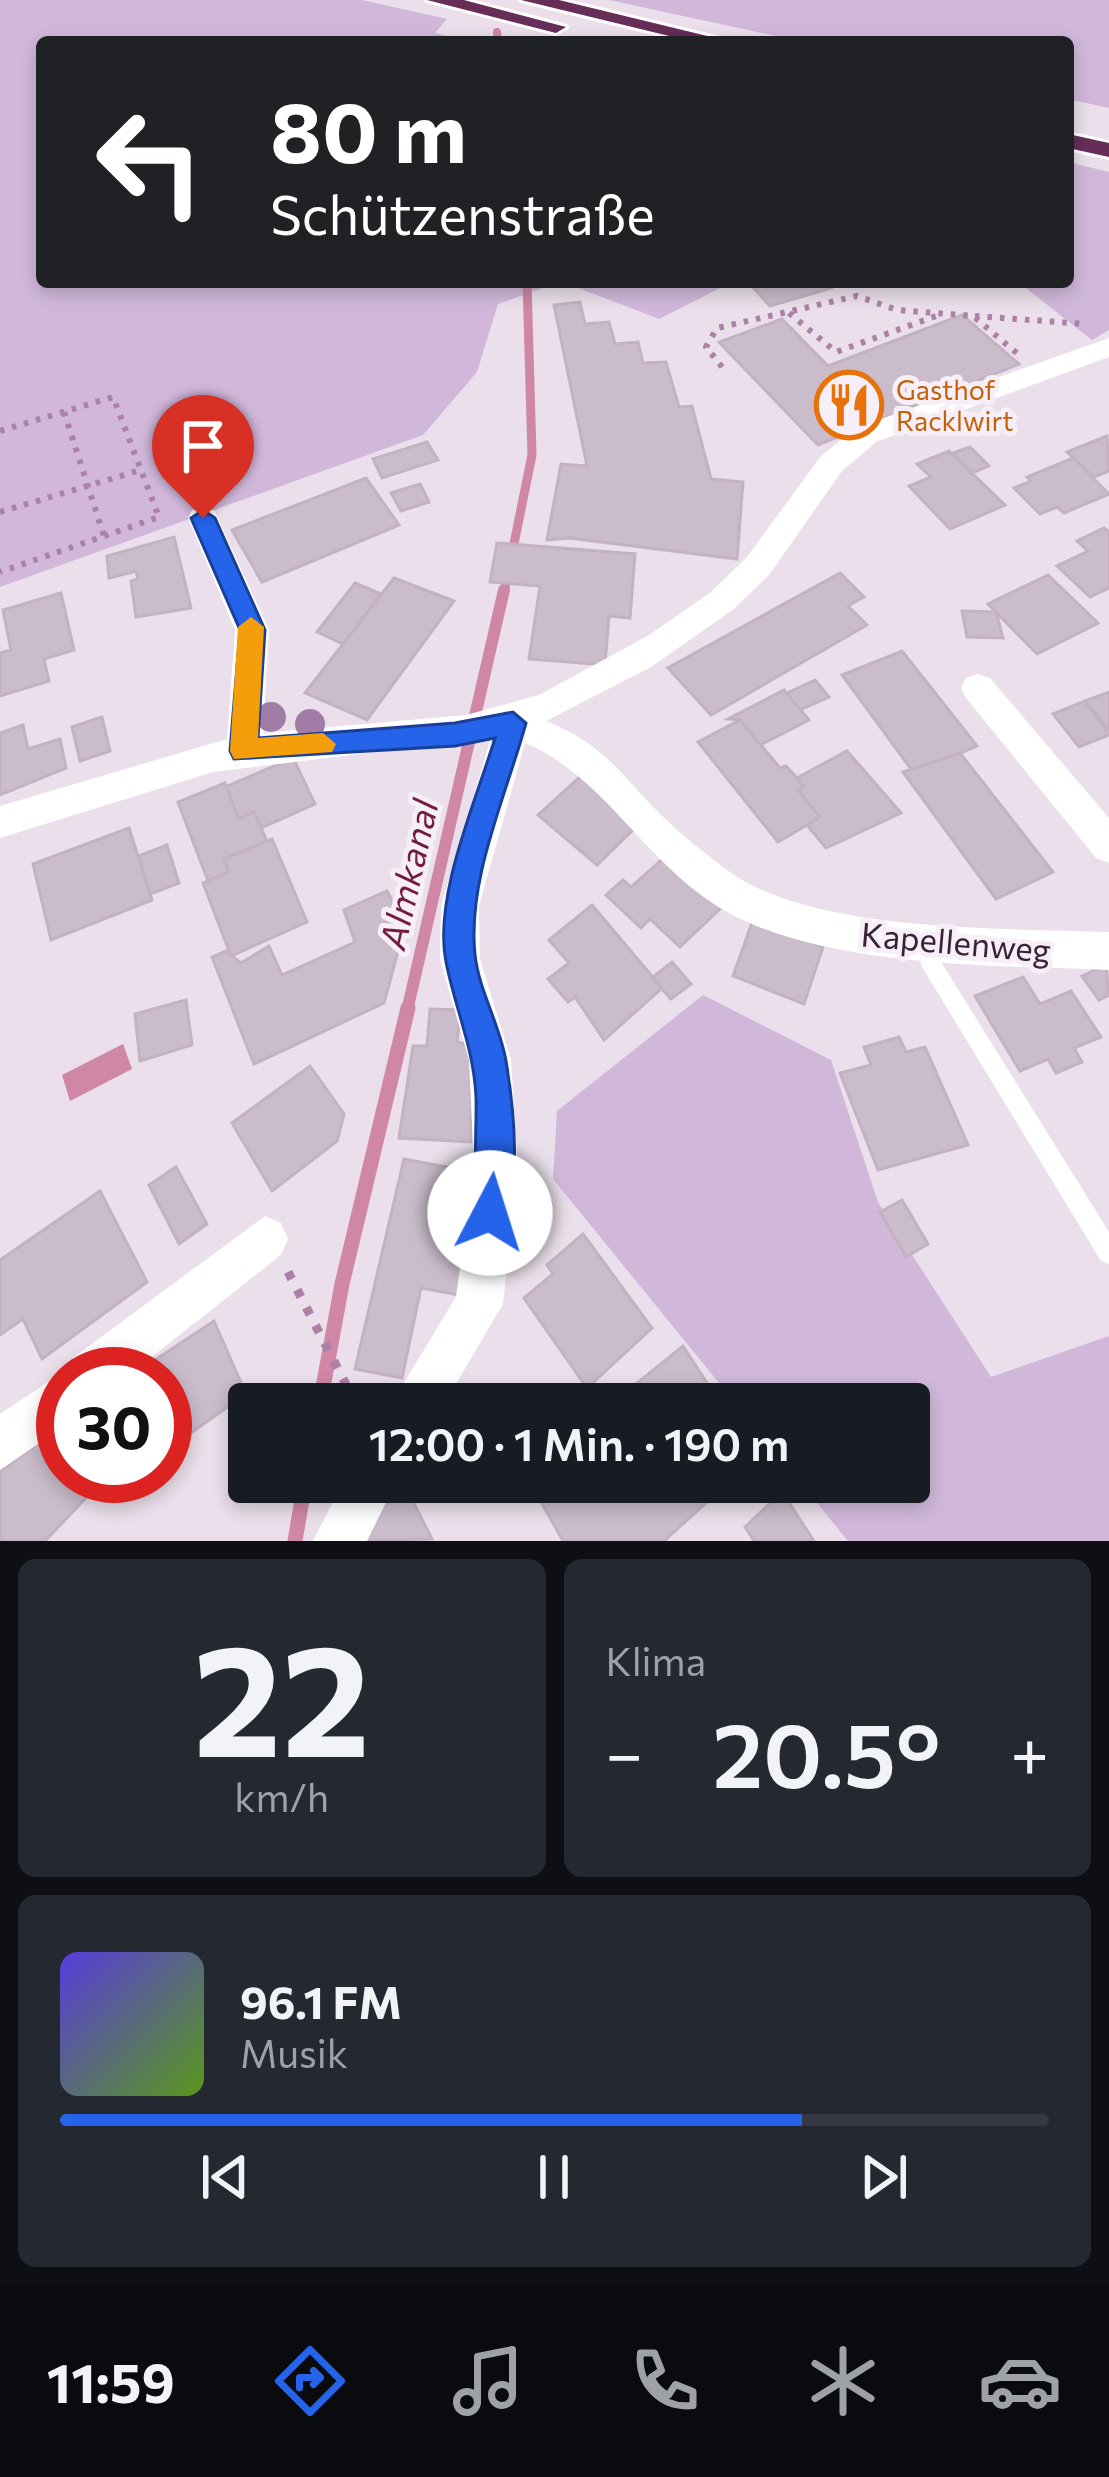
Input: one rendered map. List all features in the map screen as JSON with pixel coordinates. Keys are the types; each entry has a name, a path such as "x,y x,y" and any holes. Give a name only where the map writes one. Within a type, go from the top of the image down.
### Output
{"highway":[{"path":"437,0 599,36"},
{"path":"531,0 695,36"},
{"path":"1074,119 1109,127"},
{"path":"1074,142 1109,150"}],"street":[{"path":"0,821 244,751 455,734 504,725 591,686 736,590 760,564 835,454 866,435 1030,378 1101,336"},
{"path":"203,518 252,630 244,751"},
{"path":"978,688 1109,846"},
{"path":"429,1383 479,1304 496,1167 490,1060 460,959 460,907 504,725"},
{"name":"Kapellenweg","path":"504,725 572,747 595,765 647,826 720,887 757,908 890,942 1109,952"},
{"path":"127,1347 265,1239"},
{"path":"0,1445 36,1417"},
{"path":"338,1541 359,1503"}],"lane":[{"path":"926,944 929,960 1109,1253"}],"path":[{"path":"722,367 706,347 717,328 857,296 897,310 973,316 1101,336"},
{"path":"788,312 836,352 945,314"},
{"path":"973,316 1016,349 1030,378"},
{"path":"0,431 113,397 159,518 0,572"},
{"path":"64,412 104,536"},
{"path":"0,512 141,470"},
{"path":"307,1300 346,1383"}],"shaded area":[{"path":"0,0 362,0 447,19 435,33 447,36 36,36 36,288 542,288 498,304 477,372 423,435 0,587"},
{"path":"609,0 1109,0 1109,108 1074,100 1074,36 776,36"},
{"path":"1074,163 1109,172 1109,330 1092,340 1026,288 1074,288"},
{"path":"579,288 720,288 659,319"},
{"path":"703,995 831,1060 878,1202 991,1377 1109,1336 1109,1541 848,1541 817,1503 930,1503 930,1383 719,1383 553,1179 557,1111"},
{"path":"123,1044 132,1069 70,1101 62,1075"}],"building":[{"path":"754,288 831,288 770,306"},
{"path":"580,302 585,324 609,322 615,344 638,342 643,363 666,362 679,407 692,406 711,479 743,482 737,559 569,538 547,540 561,464 587,466 554,305"},
{"name":"Gasthof Racklwirt","path":"962,315 1019,364 818,445 719,342 782,319 828,366"},
{"path":"1107,436 1109,471 1094,477 1067,452"},
{"path":"427,442 438,460 382,478 373,459"},
{"path":"970,447 989,466 972,473 953,453"},
{"path":"949,451 1005,505 950,529 909,486 931,477 917,464"},
{"path":"1073,458 1109,494 1064,513 1057,507 1040,514 1014,488 1031,481 1027,477"},
{"path":"366,478 399,525 262,582 232,530"},
{"path":"420,484 429,502 401,511 391,493"},
{"path":"1104,528 1109,532 1109,588 1090,597 1057,566 1088,551 1077,541"},
{"path":"174,537 191,608 136,617 131,581 138,579 136,571 109,578 107,556"},
{"path":"497,543 635,554 630,618 609,616 605,665 529,659 540,586 490,582"},
{"path":"840,573 864,597 848,606 867,625 711,715 668,668"},
{"path":"1048,575 1098,623 1037,654 988,604"},
{"path":"394,578 454,601 367,720 305,693"},
{"path":"355,583 381,594 343,644 317,632"},
{"path":"61,593 74,650 44,659 49,681 0,696 0,653 11,650 3,610"},
{"path":"962,611 996,612 1003,638 967,637"},
{"path":"902,651 977,746 914,773 842,675"},
{"path":"815,680 829,697 800,710 787,693"},
{"path":"784,690 809,720 760,745 740,720 728,719"},
{"path":"1109,692 1109,730 1085,701"},
{"path":"1085,701 1109,735 1079,747 1053,714"},
{"path":"102,717 110,751 80,761 72,727"},
{"path":"740,720 780,768 786,766 797,778 804,787 798,790 820,817 778,842 698,742"},
{"path":"23,725 28,749 60,739 66,768 0,795 0,733"},
{"path":"847,751 901,813 826,848 807,825 820,817 798,790 804,787 797,778"},
{"path":"960,753 1053,872 996,899 903,772"},
{"path":"293,758 315,804 261,828 254,812 239,819 225,787"},
{"path":"582,775 640,823 597,865 538,815"},
{"path":"225,783 239,819 254,812 267,841 224,859 229,872 208,881 178,802"},
{"path":"129,828 152,900 51,940 33,864"},
{"path":"272,839 307,922 231,956 203,883 229,872 224,859"},
{"path":"167,845 179,883 150,894 139,856"},
{"path":"667,855 723,906 680,947 650,919 641,928 606,895 623,880 631,887"},
{"path":"387,891 405,926 384,1003 254,1064 212,957 226,951 241,963 269,946 282,975 355,942 344,910"},
{"path":"592,905 662,988 604,1040 575,997 568,1002 548,979 569,963 549,940"},
{"path":"753,920 823,947 804,1004 733,976"},
{"path":"672,962 691,984 671,999 652,978"},
{"path":"1106,965 1109,995 1099,1000 1082,976"},
{"path":"1023,977 1040,1004 1071,991 1101,1037 1074,1048 1082,1062 1056,1073 1048,1059 1020,1071 975,996"},
{"path":"186,1000 192,1045 140,1061 135,1014"},
{"path":"430,1009 461,1010 457,1042 471,1045 471,1142 399,1138 413,1046 427,1046"},
{"path":"899,1037 906,1052 925,1047 968,1145 878,1170 840,1073 871,1065 864,1047"},
{"path":"310,1066 344,1114 337,1141 272,1191 232,1123"},
{"path":"404,1159 484,1174 459,1295 421,1288 402,1378 355,1369"},
{"path":"176,1167 207,1224 179,1244 149,1185"},
{"path":"100,1191 147,1282 58,1347 36,1347 23,1319 0,1335 0,1260"},
{"path":"902,1200 928,1244 906,1257 880,1212"},
{"path":"583,1234 652,1328 592,1383 584,1383 524,1298 553,1274 547,1265"},
{"path":"214,1321 241,1383 228,1383 228,1407 192,1432 192,1347 175,1347"},
{"path":"683,1346 707,1383 637,1383"},
{"path":"36,1445 36,1503 81,1503 45,1541 0,1541 0,1472"},
{"path":"379,1503 414,1503 432,1539 362,1541 368,1511"},
{"path":"542,1503 706,1503 664,1541 563,1541"},
{"path":"770,1503 789,1503 814,1541 754,1541 745,1527"}],"waterway":[{"name":"Almkanal","path":"497,32 497,36"},
{"name":"Almkanal","path":"504,593 532,455 527,288"},
{"name":"Almkanal","path":"407,1011 504,590"},
{"name":"Almkanal","path":"324,1383 342,1284 408,1008"},
{"name":"Almkanal","path":"295,1541 301,1503"}],"slow traffic":[{"path":"251,627 244,751 323,744"}],"place":[{"name":"Gasthof Racklwirt","path":"849,405"}],"route":[{"path":"203,518 252,630 244,751 455,734 513,723 460,907 460,959 490,1060 496,1167 490,1213"}]}
